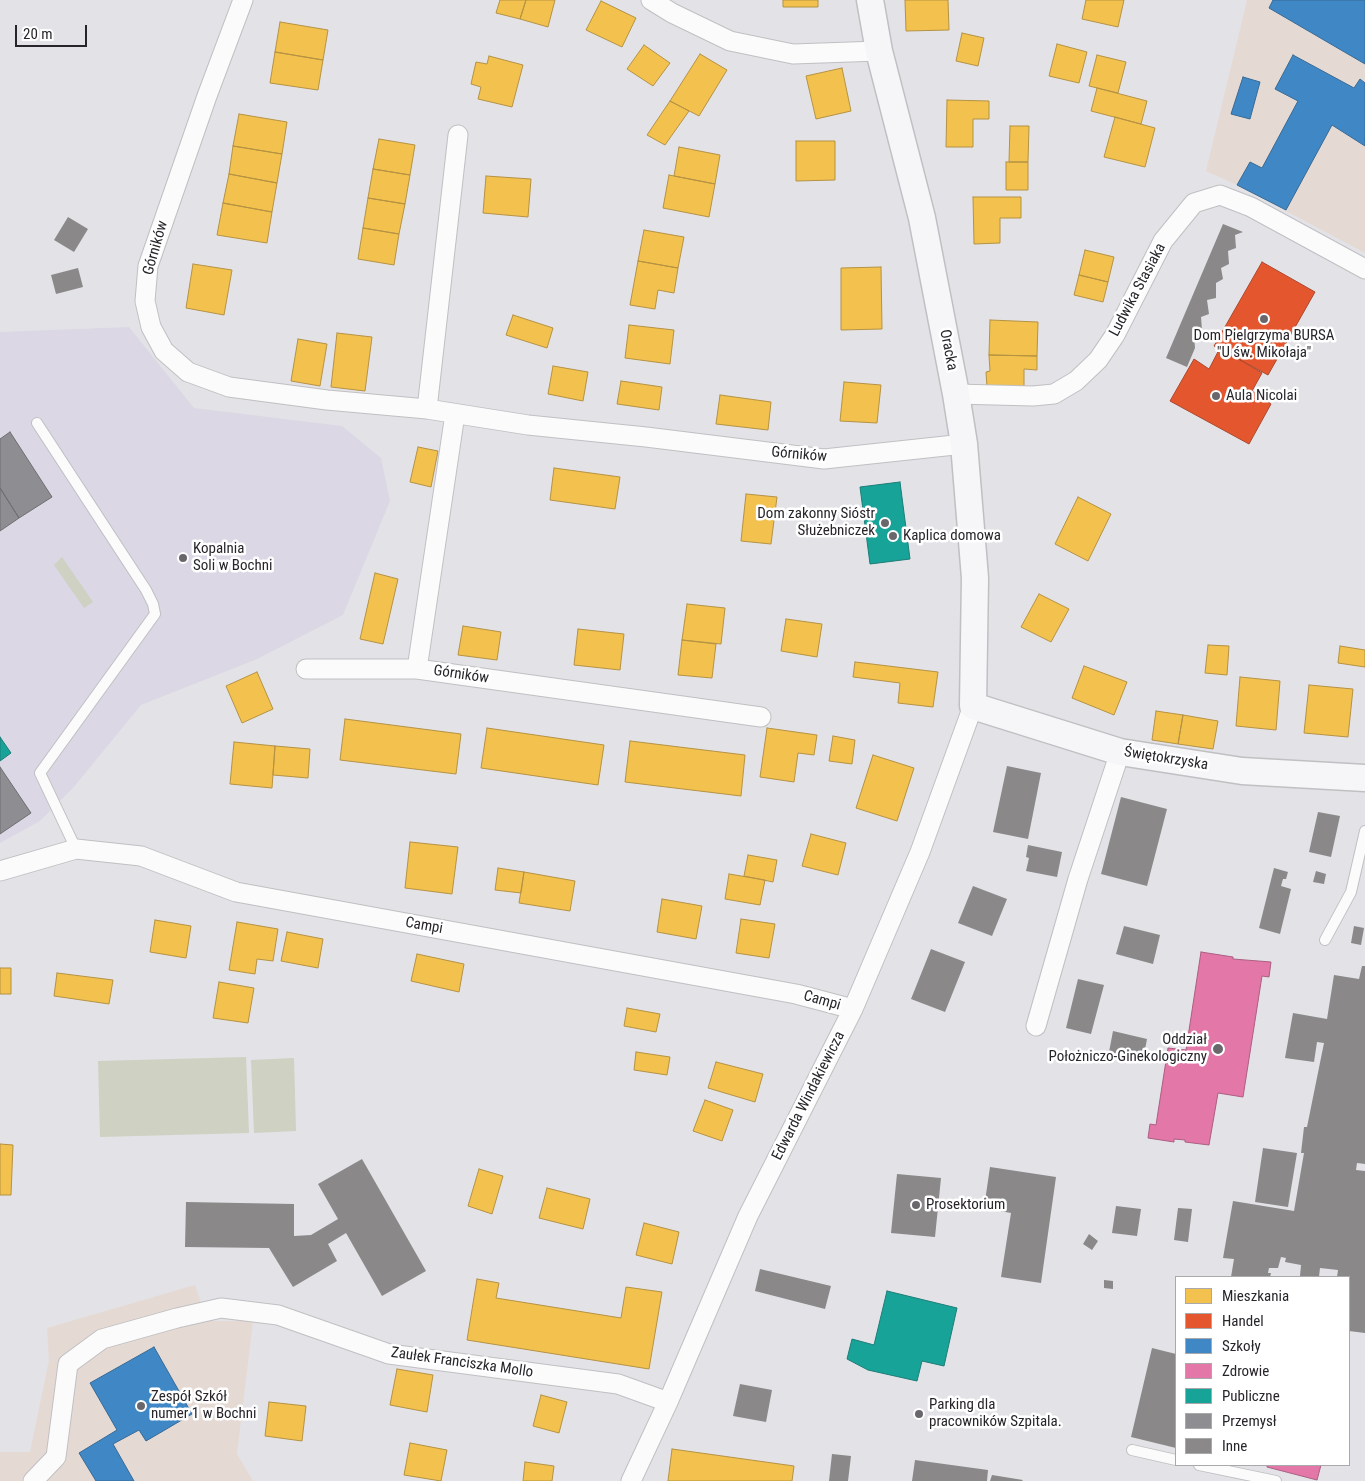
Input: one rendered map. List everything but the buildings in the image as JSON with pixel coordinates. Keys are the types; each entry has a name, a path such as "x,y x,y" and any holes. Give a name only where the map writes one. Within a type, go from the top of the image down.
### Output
{"street":[{"name":"Górników","path":"243,0 207,96 148,266 145,301 151,327 164,351 188,372 229,387 327,400 427,409 528,425 646,437 824,459 964,444"},
{"path":"651,0 672,13 730,41 793,54 879,51"},
{"name":"Oracka","path":"870,0 879,51 922,218 964,444 975,578 973,706"},
{"path":"427,409 458,135"},
{"name":"Ludwika Stasiaka","path":"956,394 1033,396 1054,394 1076,381 1098,360 1115,335 1163,241 1194,203 1220,194 1251,207 1365,269"},
{"name":"Górników","path":"456,414 417,669 761,717"},
{"path":"306,669 417,669"},
{"name":"Świętokrzyska","path":"973,706 1120,752 1242,771 1365,778"},
{"name":"Edwarda Windakiewicza","path":"631,1481 668,1402 748,1216 853,1009 920,852 973,706"},
{"path":"1036,1026 1078,879 1120,752"},
{"name":"Campi","path":"0,870 76,849 141,856 236,892 796,994 853,1009"},
{"name":"Zaułek Franciszka Mollo","path":"33,1481 56,1457 68,1364 102,1339 221,1308 278,1315 389,1354 618,1384 668,1402"}],"lane":[{"path":"38,423 146,590 153,604 155,614 40,772 76,849"},
{"path":"1325,940 1351,892 1365,831"},
{"path":"1132,1450 1175,1460"},
{"path":"1205,1466 1276,1481"}],"shaded area":[{"path":"1247,0 1365,0 1365,253 1237,185 1206,171"},
{"name":"Kopalnia Soli w Bochni","path":"129,327 194,408 342,426 381,458 390,501 343,615 257,659 141,705 73,788 40,821 0,843 0,332"},
{"path":"62,557 93,602 84,608 54,565"},
{"path":"246,1057 249,1133 100,1137 98,1061"},
{"path":"294,1058 296,1131 254,1133 251,1060"},
{"name":"Zespół Szkół numer 1 w Bochni","path":"195,1285 207,1321 253,1321 237,1454 253,1481 0,1481 0,1452 30,1452 49,1360 47,1328"}],"place":[{"name":"Dom Pielgrzyma BURSA \"U św. Mikołaja\"","path":"1264,319"},
{"name":"Aula Nicolai","path":"1216,396"},
{"name":"Dom zakonny Sióstr Służebniczek","path":"885,523"},
{"name":"Kaplica domowa","path":"893,536"},
{"name":"Kopalnia Soli w Bochni","path":"183,558"},
{"name":"Oddział Położniczo-Ginekologiczny","path":"1218,1049"},
{"name":"Prosektorium","path":"916,1205"},
{"name":"Zespół Szkół numer 1 w Bochni","path":"141,1406"},
{"name":"Parking dla pracowników Szpitala.","path":"919,1414"}]}
